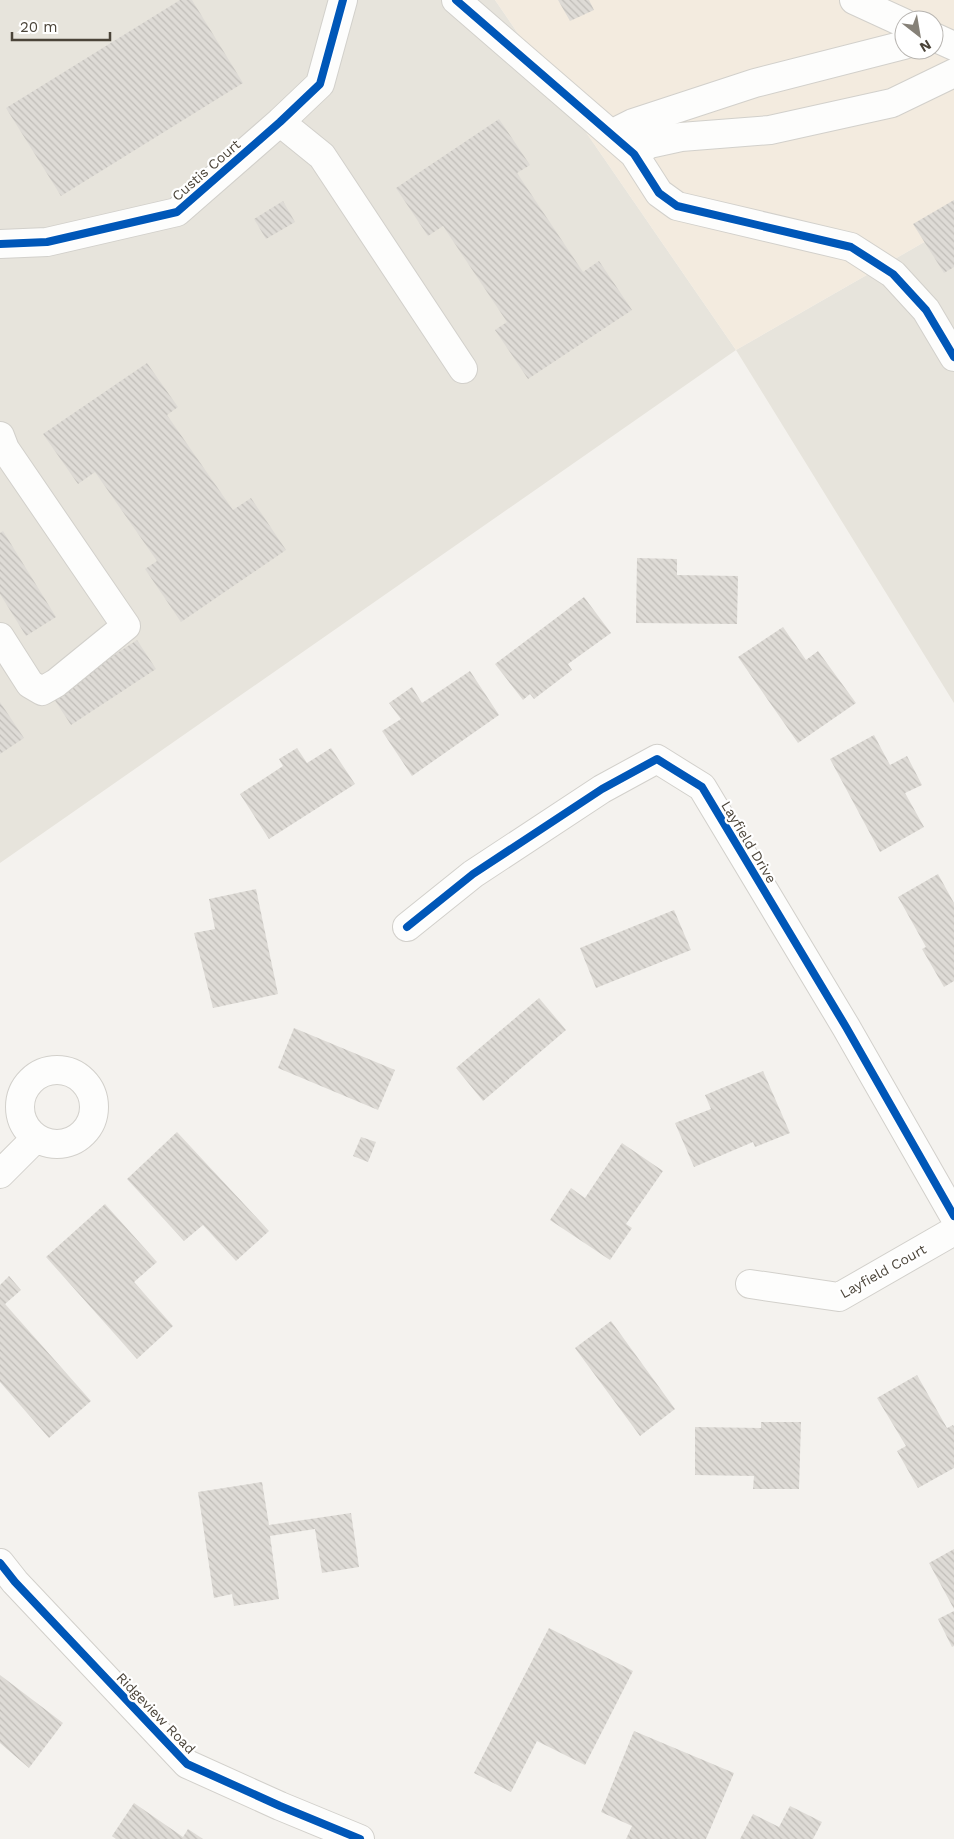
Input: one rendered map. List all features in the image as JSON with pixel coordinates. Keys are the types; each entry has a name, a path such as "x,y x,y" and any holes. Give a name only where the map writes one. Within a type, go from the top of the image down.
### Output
{"street":[{"name":"Custis Court","path":"0,245 46,242 177,212 280,122 320,84 343,0"},
{"path":"456,0 634,154 659,193 678,206 851,247 893,274 926,310 954,357"},
{"path":"854,0 894,18"},
{"path":"611,134 633,123 755,83 894,48"},
{"path":"634,154 649,144 681,137 770,130 892,102 954,73"},
{"path":"280,122 322,156 463,369"},
{"path":"0,436 5,449 126,626 56,684 42,691 30,684 0,637"},
{"name":"Layfield Drive","path":"407,927 473,874 602,789 657,759 702,787 846,1027 954,1216"},
{"path":"0,1174 36,1138"},
{"name":"Layfield Court","path":"750,1284 839,1297 954,1231"},
{"name":"Ridgeview Road","path":"0,1563 15,1582 187,1764 280,1806 360,1839"}],"shaded area":[{"path":"0,0 495,0 736,350 0,863"},
{"path":"495,0 954,0 954,225 736,350"},
{"path":"954,225 954,703 736,350"}],"building":[{"path":"180,0 192,0 243,83 61,196 6,108"},
{"path":"558,0 589,0 594,10 570,21"},
{"path":"499,119 530,165 517,173 583,272 599,261 632,310 528,379 495,330 507,322 443,226 428,236 396,188"},
{"path":"954,200 954,267 944,273 913,224"},
{"path":"283,201 295,222 266,239 254,219"},
{"path":"147,363 178,407 167,415 233,510 251,498 286,550 181,622 145,569 157,561 95,472 78,484 43,434"},
{"path":"3,531 56,617 26,636 0,594 0,533"},
{"path":"637,558 677,559 677,575 738,576 737,624 636,623"},
{"path":"584,597 611,633 568,664 572,670 534,699 530,694 523,700 495,664"},
{"path":"783,627 806,660 818,651 856,703 798,743 738,657"},
{"path":"137,640 156,669 71,725 52,696"},
{"path":"470,671 499,715 412,776 382,731 401,719 389,703 412,687 422,703"},
{"path":"0,702 24,738 0,754"},
{"path":"874,735 890,765 907,756 922,785 905,793 924,827 880,852 830,759"},
{"path":"297,748 307,763 331,748 355,784 269,839 240,794 283,766 279,759"},
{"path":"938,874 954,903 954,981 944,987 922,949 926,947 898,897"},
{"path":"256,889 278,994 213,1008 194,933 215,929 209,899"},
{"path":"674,910 691,950 596,988 580,948"},
{"path":"539,998 566,1030 483,1101 456,1068"},
{"path":"294,1028 395,1070 378,1110 278,1068"},
{"path":"763,1071 790,1133 755,1147 753,1142 694,1167 675,1123 711,1109 705,1095"},
{"path":"177,1132 269,1231 236,1261 203,1225 184,1241 127,1179"},
{"path":"361,1137 376,1142 368,1162 353,1156"},
{"path":"622,1143 663,1171 626,1224 632,1228 610,1260 550,1220 571,1188 585,1198"},
{"path":"105,1204 157,1262 134,1282 173,1326 137,1359 46,1257"},
{"path":"9,1276 21,1290 5,1304 91,1401 49,1438 0,1382 0,1285"},
{"path":"611,1321 675,1409 640,1436 575,1348"},
{"path":"917,1375 947,1428 953,1425 954,1427 954,1468 918,1488 897,1451 906,1446 877,1398"},
{"path":"761,1422 801,1422 799,1489 753,1489 754,1476 695,1475 695,1427 761,1428"},
{"path":"262,1482 269,1525 351,1513 359,1567 322,1573 315,1529 270,1536 279,1599 234,1606 232,1594 214,1598 198,1492"},
{"path":"954,1549 954,1609 929,1563"},
{"path":"954,1611 954,1646 952,1647 938,1619"},
{"path":"549,1628 633,1671 585,1765 537,1741 511,1792 474,1773"},
{"path":"0,1675 63,1723 29,1768 0,1743"},
{"path":"634,1731 734,1773 706,1839 626,1839 632,1826 601,1812"},
{"path":"134,1803 183,1837 188,1829 203,1839 116,1839 112,1836"},
{"path":"790,1806 822,1822 813,1839 740,1839 753,1814 779,1827"}],"cycle path":[{"path":"0,244 47,242 177,212 280,122 320,84 343,0"},
{"path":"456,0 634,154 659,193 677,206 851,247 893,274 926,310 954,357"},
{"path":"407,927 473,874 602,789 657,759 702,787 846,1027 954,1216"},
{"path":"0,1563 15,1582 187,1764 280,1806 360,1839"}]}
